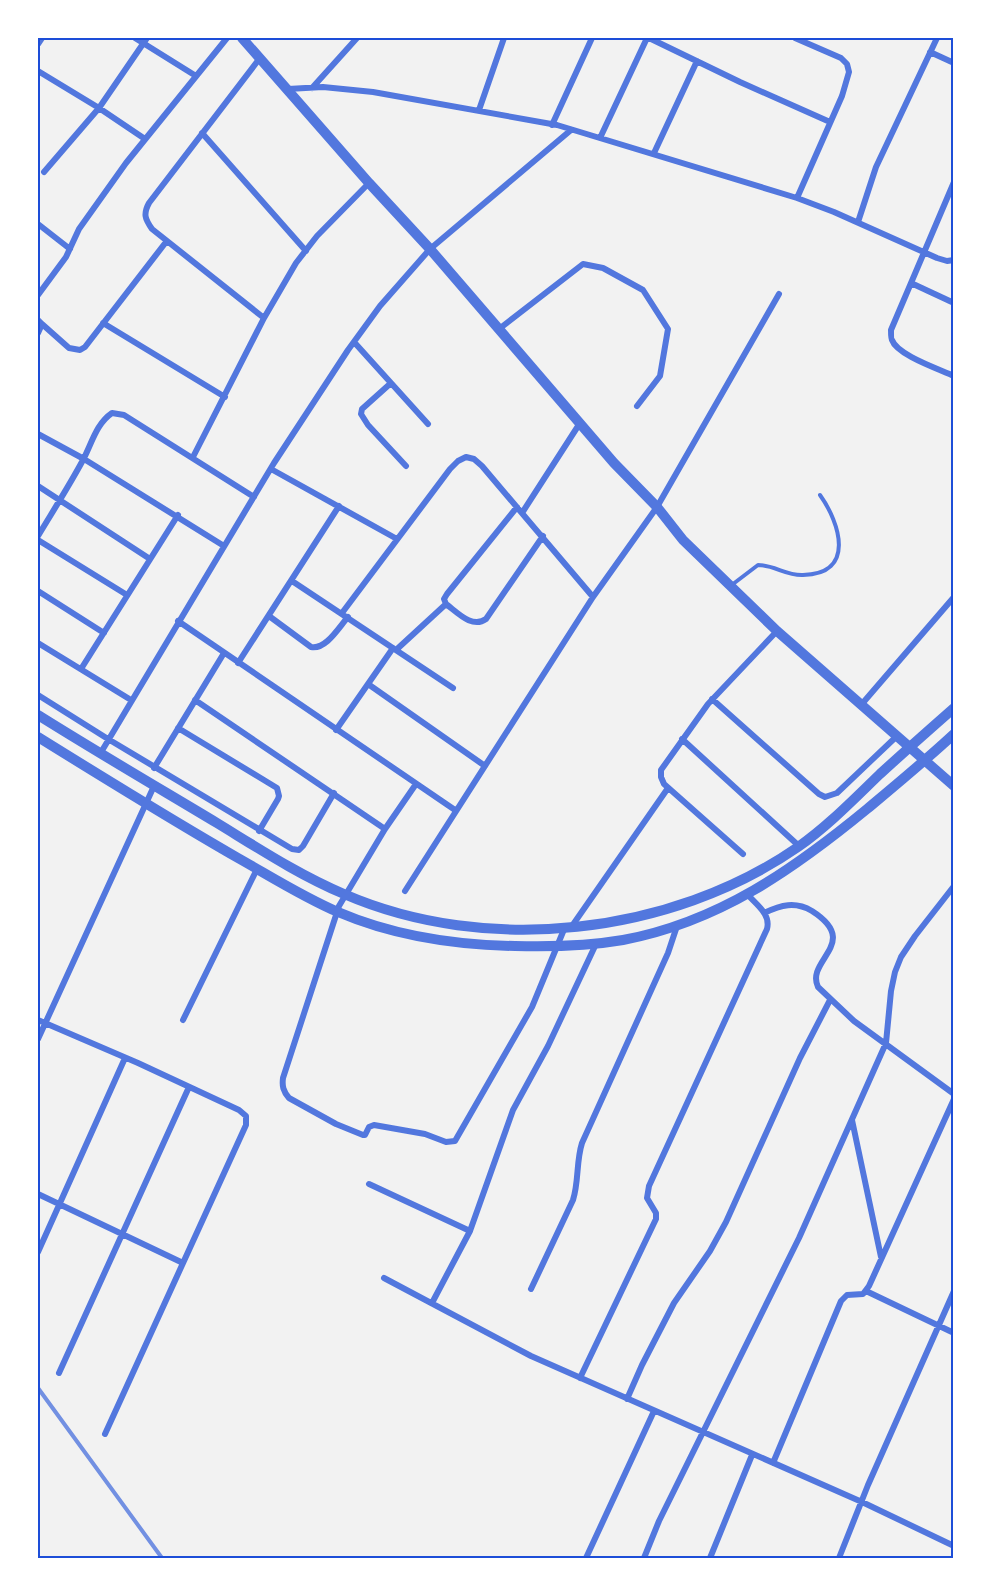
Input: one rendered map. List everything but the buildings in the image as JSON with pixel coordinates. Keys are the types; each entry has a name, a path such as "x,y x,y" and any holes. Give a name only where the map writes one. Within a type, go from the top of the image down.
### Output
{"street":[{"path":"38,44 42,38"},
{"path":"135,38 145,40 196,76"},
{"path":"38,295 70,249 79,229 227,38"},
{"path":"242,38 430,249 614,463 657,507 683,540 777,631 954,786"},
{"path":"312,88 357,38"},
{"path":"479,110 504,38"},
{"path":"552,124 592,38"},
{"path":"600,138 648,38 830,122"},
{"path":"795,38 841,58 847,64 849,72 848,82 797,198"},
{"path":"858,222 876,167 937,38"},
{"path":"44,172 99,108 145,40"},
{"path":"930,52 954,63"},
{"path":"260,58 148,203 144,212 152,229 166,242 264,318"},
{"path":"654,153 697,61"},
{"path":"38,71 146,140"},
{"path":"287,89 312,88 373,92 552,124 797,198 924,252 947,261 954,260"},
{"path":"100,754 254,496 380,306 430,249 571,130"},
{"path":"202,133 306,251"},
{"path":"954,182 891,330 896,347 954,376"},
{"path":"193,457 264,318 296,263 317,236 369,183"},
{"path":"38,224 70,249"},
{"path":"40,322 69,348 80,350 85,347 166,242"},
{"path":"499,329 583,264 603,268 643,290 668,329 660,376 637,406"},
{"path":"911,283 954,303"},
{"path":"405,891 593,597 657,507 779,294"},
{"path":"38,333 40,322"},
{"path":"103,323 225,397"},
{"path":"354,342 428,424"},
{"path":"391,383 362,409 362,414 368,425 406,466"},
{"path":"38,536 84,459 101,424 106,417 118,412 254,496"},
{"path":"522,513 580,423"},
{"path":"38,434 178,515 224,546"},
{"path":"269,616 311,647 316,648 323,645 397,539 450,469 466,457 474,459 482,466 593,597"},
{"path":"271,469 397,539"},
{"path":"38,486 150,559"},
{"path":"238,663 339,506"},
{"path":"517,507 447,594 444,599 446,604 472,622 482,623 543,536"},
{"path":"81,669 178,515"},
{"path":"38,540 127,595"},
{"path":"291,581 453,688"},
{"path":"38,591 104,633"},
{"path":"861,705 954,597"},
{"path":"336,730 394,649 446,604"},
{"path":"178,621 455,810"},
{"path":"743,854 668,788 661,777 661,770 681,739 712,699 777,631"},
{"path":"38,643 131,700"},
{"path":"154,768 224,653"},
{"path":"368,684 485,766"},
{"path":"38,694 108,740 292,849 300,850 334,793"},
{"path":"712,699 819,794 825,796 837,793 897,736"},
{"path":"195,700 386,829"},
{"path":"38,715 100,754 149,795 257,869 338,909 393,931 476,946 596,944 625,940 702,916 747,894 811,854 918,753 954,708"},
{"path":"178,728 277,788 278,799 259,831"},
{"path":"38,737 285,863 344,897 454,926 517,929 566,928 641,916 700,898 752,874 799,846 850,803 918,753 954,734"},
{"path":"681,739 799,846"},
{"path":"416,784 338,909 282,1085 289,1098 336,1124 363,1135 369,1127 374,1125 425,1134 446,1142 455,1141 523,1023 566,928 668,788"},
{"path":"38,1039 149,795"},
{"path":"183,1020 257,869"},
{"path":"644,1558 659,1521 799,1238 886,1044 891,991 901,957 954,886"},
{"path":"580,1378 656,1219 656,1213 647,1198 649,1186 767,929 768,920 764,912 747,894"},
{"path":"764,912 782,905 804,907 816,913 830,928 833,937 832,946 816,974 815,981 830,1000 854,1021 954,1096 866,1291 847,1295 841,1301 773,1463"},
{"path":"531,1289 578,1187 578,1165 582,1143 668,953 677,925"},
{"path":"432,1303 470,1231 513,1110 548,1046 596,944"},
{"path":"627,1399 674,1303 718,1238 800,1058 830,1000"},
{"path":"38,1020 239,1110 246,1116 247,1121 105,1434"},
{"path":"38,1252 125,1058"},
{"path":"59,1373 189,1087"},
{"path":"852,1120 882,1258"},
{"path":"369,1184 399,1200 470,1231"},
{"path":"38,1194 183,1263"},
{"path":"384,1278 531,1356 862,1502 954,1546"},
{"path":"866,1291 954,1333"},
{"path":"839,1558 954,1291"},
{"path":"586,1558 654,1411"},
{"path":"711,1558 752,1455"}],"lane":[{"path":"730,587 758,565 804,575 819,572 833,564 839,553 839,536 831,512 820,495"}],"railway":[{"path":"38,1388 162,1558"}]}
